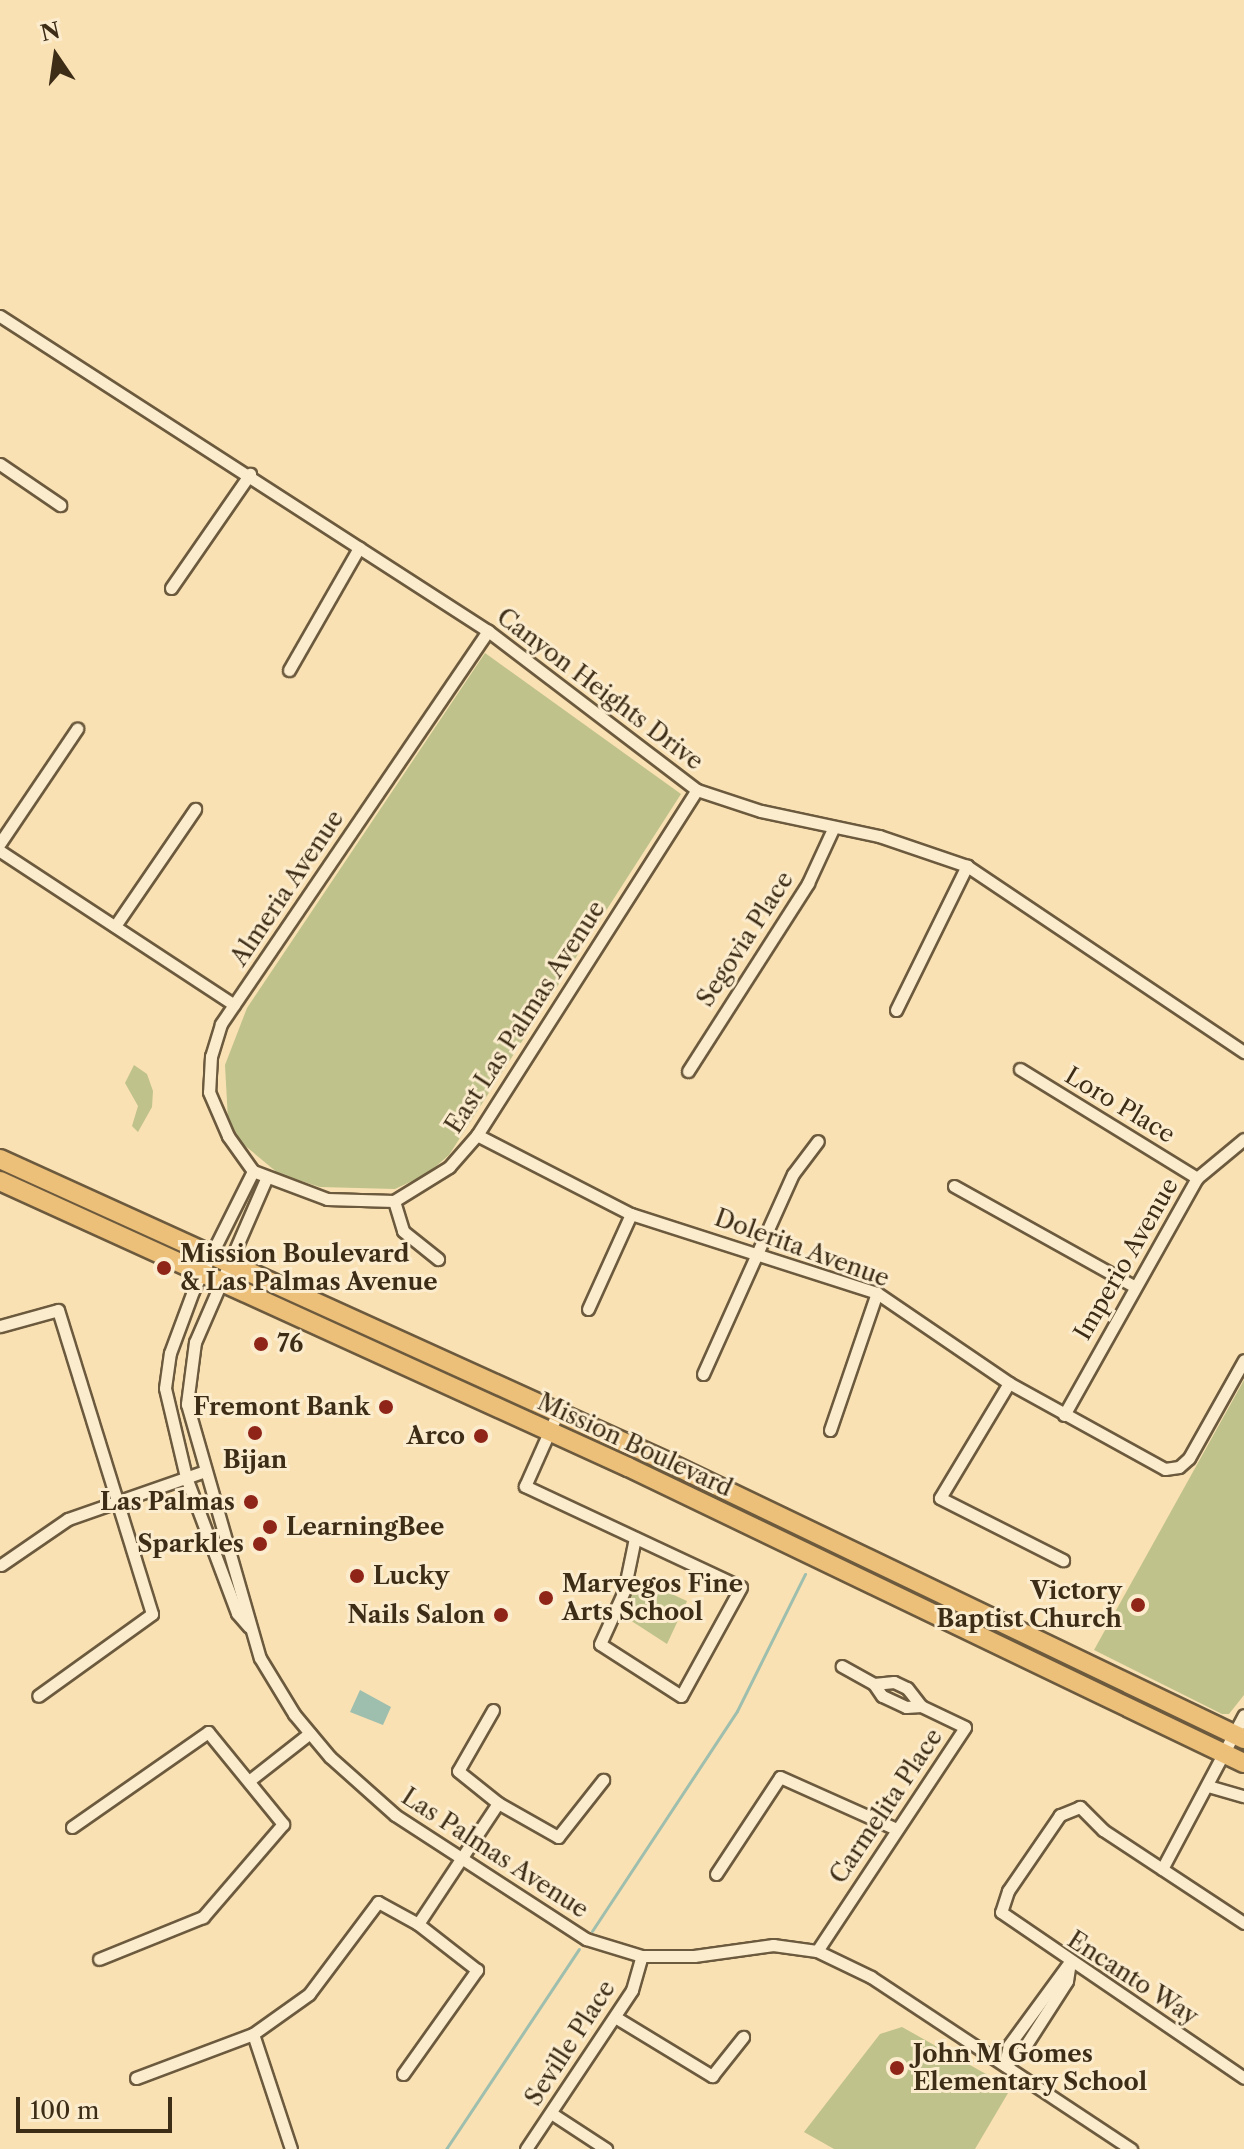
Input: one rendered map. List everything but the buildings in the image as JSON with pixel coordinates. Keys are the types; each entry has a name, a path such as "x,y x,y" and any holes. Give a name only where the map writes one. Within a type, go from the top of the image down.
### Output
{"main road":[{"name":"Mission Boulevard","path":"0,1159 558,1412 1239,1737"},
{"name":"Mission Boulevard","path":"0,1181 549,1431 1235,1759"}],"street":[{"name":"Canyon Heights Drive","path":"0,316 250,474 488,631 697,790 833,829 879,836 967,866 1244,1052"},
{"path":"0,464 60,505"},
{"path":"171,588 250,474"},
{"path":"289,670 359,548"},
{"name":"Almeria Avenue","path":"266,1179 253,1171 228,1136 209,1092 211,1056 221,1024 488,631"},
{"path":"0,843 77,729"},
{"name":"East Las Palmas Avenue","path":"394,1201 449,1167 477,1135 697,790"},
{"path":"115,926 195,809"},
{"name":"Segovia Place","path":"688,1071 808,883 833,829"},
{"path":"0,851 234,1005"},
{"path":"896,1010 967,866"},
{"name":"Loro Place","path":"1020,1069 1197,1178"},
{"name":"Dolerita Avenue","path":"477,1135 631,1214 877,1293 1009,1383 1157,1466 1182,1466 1244,1360"},
{"name":"Imperio Avenue","path":"1064,1415 1197,1178 1244,1139"},
{"path":"703,1374 793,1174 818,1141"},
{"path":"222,1282 221,1259 253,1171"},
{"path":"221,1259 266,1179 327,1199 394,1201 403,1231 438,1259"},
{"path":"954,1186 1134,1286"},
{"path":"588,1309 631,1214"},
{"name":"Las Palmas Avenue","path":"221,1259 204,1274 178,1330 166,1374 169,1415 186,1477 237,1613 249,1627 268,1676 310,1733 363,1788 461,1859 562,1926 642,1956 694,1956 773,1945 817,1951 871,1977 1131,2149"},
{"name":"Las Palmas Avenue","path":"222,1282 195,1342 187,1382 205,1471 249,1608 249,1627"},
{"path":"830,1430 877,1293"},
{"path":"0,1326 58,1310 152,1614 38,1696"},
{"path":"1009,1383 940,1498 1063,1560"},
{"path":"558,1412 525,1486 741,1587 681,1696 600,1644 624,1591 635,1538"},
{"path":"1,1565 68,1519 205,1471"},
{"name":"Carmelita Place","path":"842,1666 874,1684 882,1696 906,1707 921,1706"},
{"name":"Carmelita Place","path":"817,1951 965,1727 921,1706 907,1688 894,1682 874,1684"},
{"path":"493,1710 458,1771 498,1803 558,1837 603,1780"},
{"path":"1244,1715 1235,1759 1208,1786 1162,1869 1244,1923"},
{"path":"72,1827 208,1732 283,1824 203,1917 99,1959"},
{"path":"250,1780 310,1733"},
{"path":"716,1874 780,1777 896,1829"},
{"path":"1208,1786 1244,1796"},
{"path":"418,1924 498,1803"},
{"name":"Encanto Way","path":"1162,1869 1103,1830 1080,1807 1060,1815 1008,1891 1001,1912 1070,1963 1244,2078"},
{"path":"136,2078 253,2034 309,1994 378,1902 418,1924 477,1970 403,2074"},
{"name":"Seville Place","path":"526,2149 632,1990 642,1956"},
{"path":"1005,2065 1009,2045 1070,1963"},
{"path":"615,2017 712,2076 743,2037"},
{"path":"253,2034 291,2149"},
{"path":"551,2113 606,2149"}],"green space":[{"path":"485,653 681,794 449,1155 427,1174 395,1189 320,1187 279,1174 243,1144 228,1120 225,1065 247,1008"},
{"path":"134,1065 147,1074 153,1091 152,1107 138,1132 132,1126 138,1106 125,1083"},
{"path":"1244,1380 1244,1695 1229,1714 1222,1714 1094,1650"},
{"path":"628,1574 687,1601 667,1644 616,1611"},
{"path":"902,2027 1011,2088 975,2149 834,2149 804,2132 880,2034"}],"shaded area":[{"path":"360,1690 391,1707 383,1725 350,1712"}],"waterway":[{"path":"592,1931 737,1711 805,1574"},
{"path":"446,2149 579,1949"}],"place":[{"name":"Mission Boulevard & Las Palmas Avenue","path":"164,1268"},
{"name":"76","path":"261,1344"},
{"name":"Fremont Bank","path":"386,1407"},
{"name":"Bijan","path":"255,1433"},
{"name":"Arco","path":"481,1436"},
{"name":"Las Palmas","path":"251,1502"},
{"name":"LearningBee","path":"270,1527"},
{"name":"Sparkles","path":"260,1544"},
{"name":"Lucky","path":"357,1576"},
{"name":"Marvegos Fine Arts School","path":"546,1598"},
{"name":"Victory Baptist Church","path":"1138,1605"},
{"name":"Nails Salon","path":"501,1615"},
{"name":"John M Gomes Elementary School","path":"897,2068"}]}
